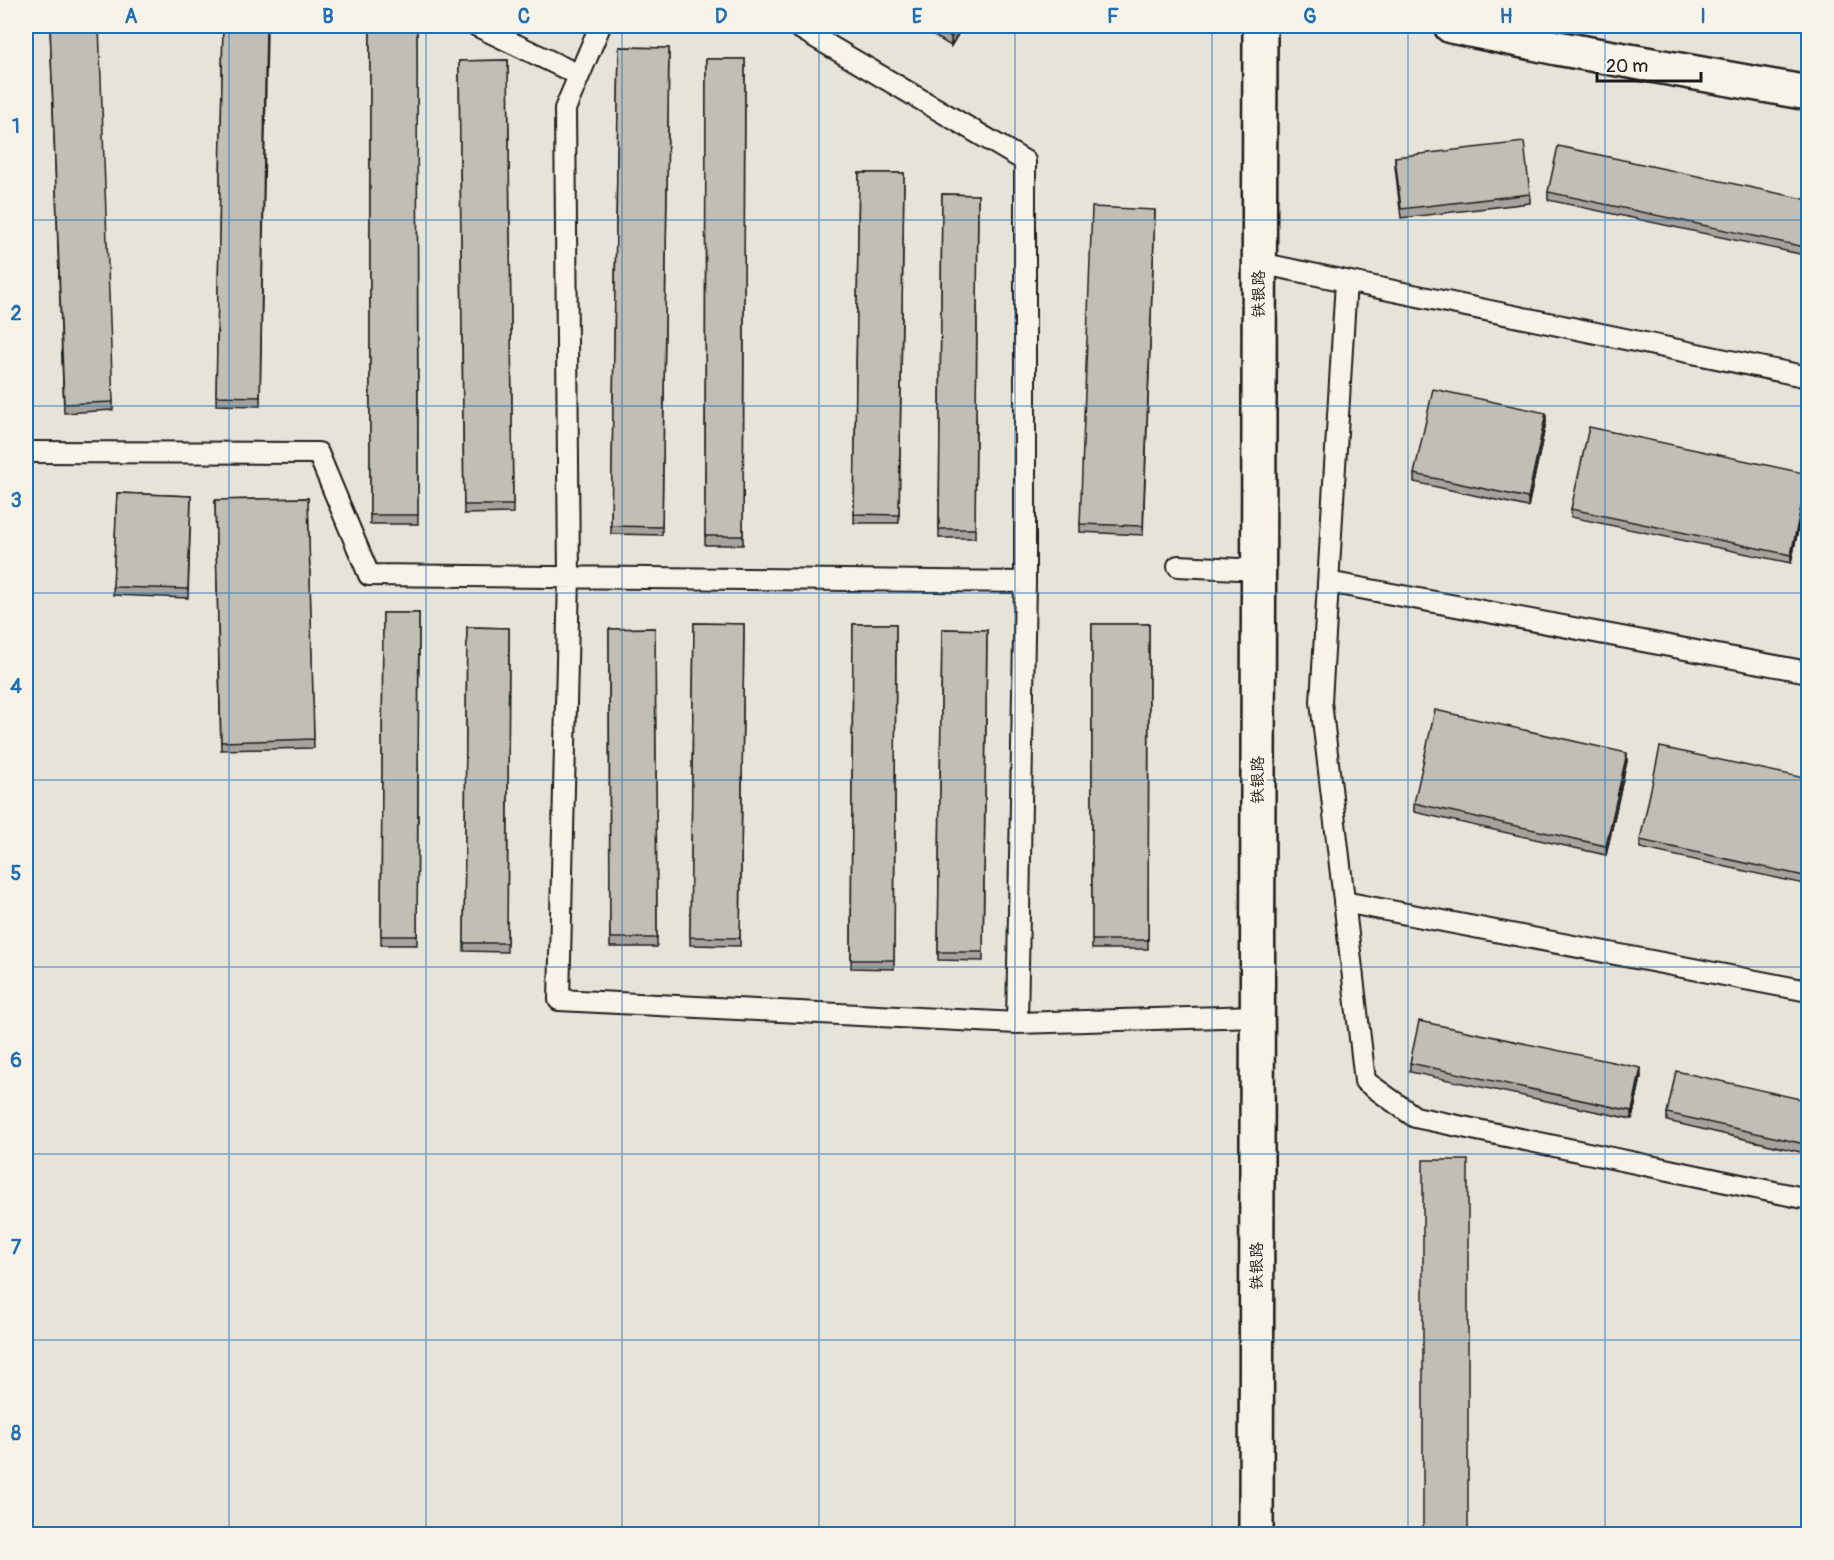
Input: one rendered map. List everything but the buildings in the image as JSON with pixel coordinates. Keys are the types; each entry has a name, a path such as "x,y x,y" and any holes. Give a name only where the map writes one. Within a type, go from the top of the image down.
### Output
{"main road":[{"name":"铁银路","path":"1256,1534 1260,26"},
{"path":"1451,26 1557,48 1809,93"}],"lane":[{"path":"477,26 579,75"},
{"path":"600,26 565,109 569,577 559,1000 1017,1023 1257,1016"},
{"path":"796,26 1025,161 1025,582 1017,1023"},
{"path":"1259,263 1809,377"},
{"path":"1346,281 1321,702 1365,1081 1415,1117 1809,1199"},
{"path":"26,452 318,453 369,575 1025,582"},
{"path":"1178,566 1259,570"},
{"path":"1328,582 1809,672"},
{"path":"1344,903 1809,991"}],"shaded area":[{"path":"26,26 1808,26 1808,1534 26,1534"}]}
